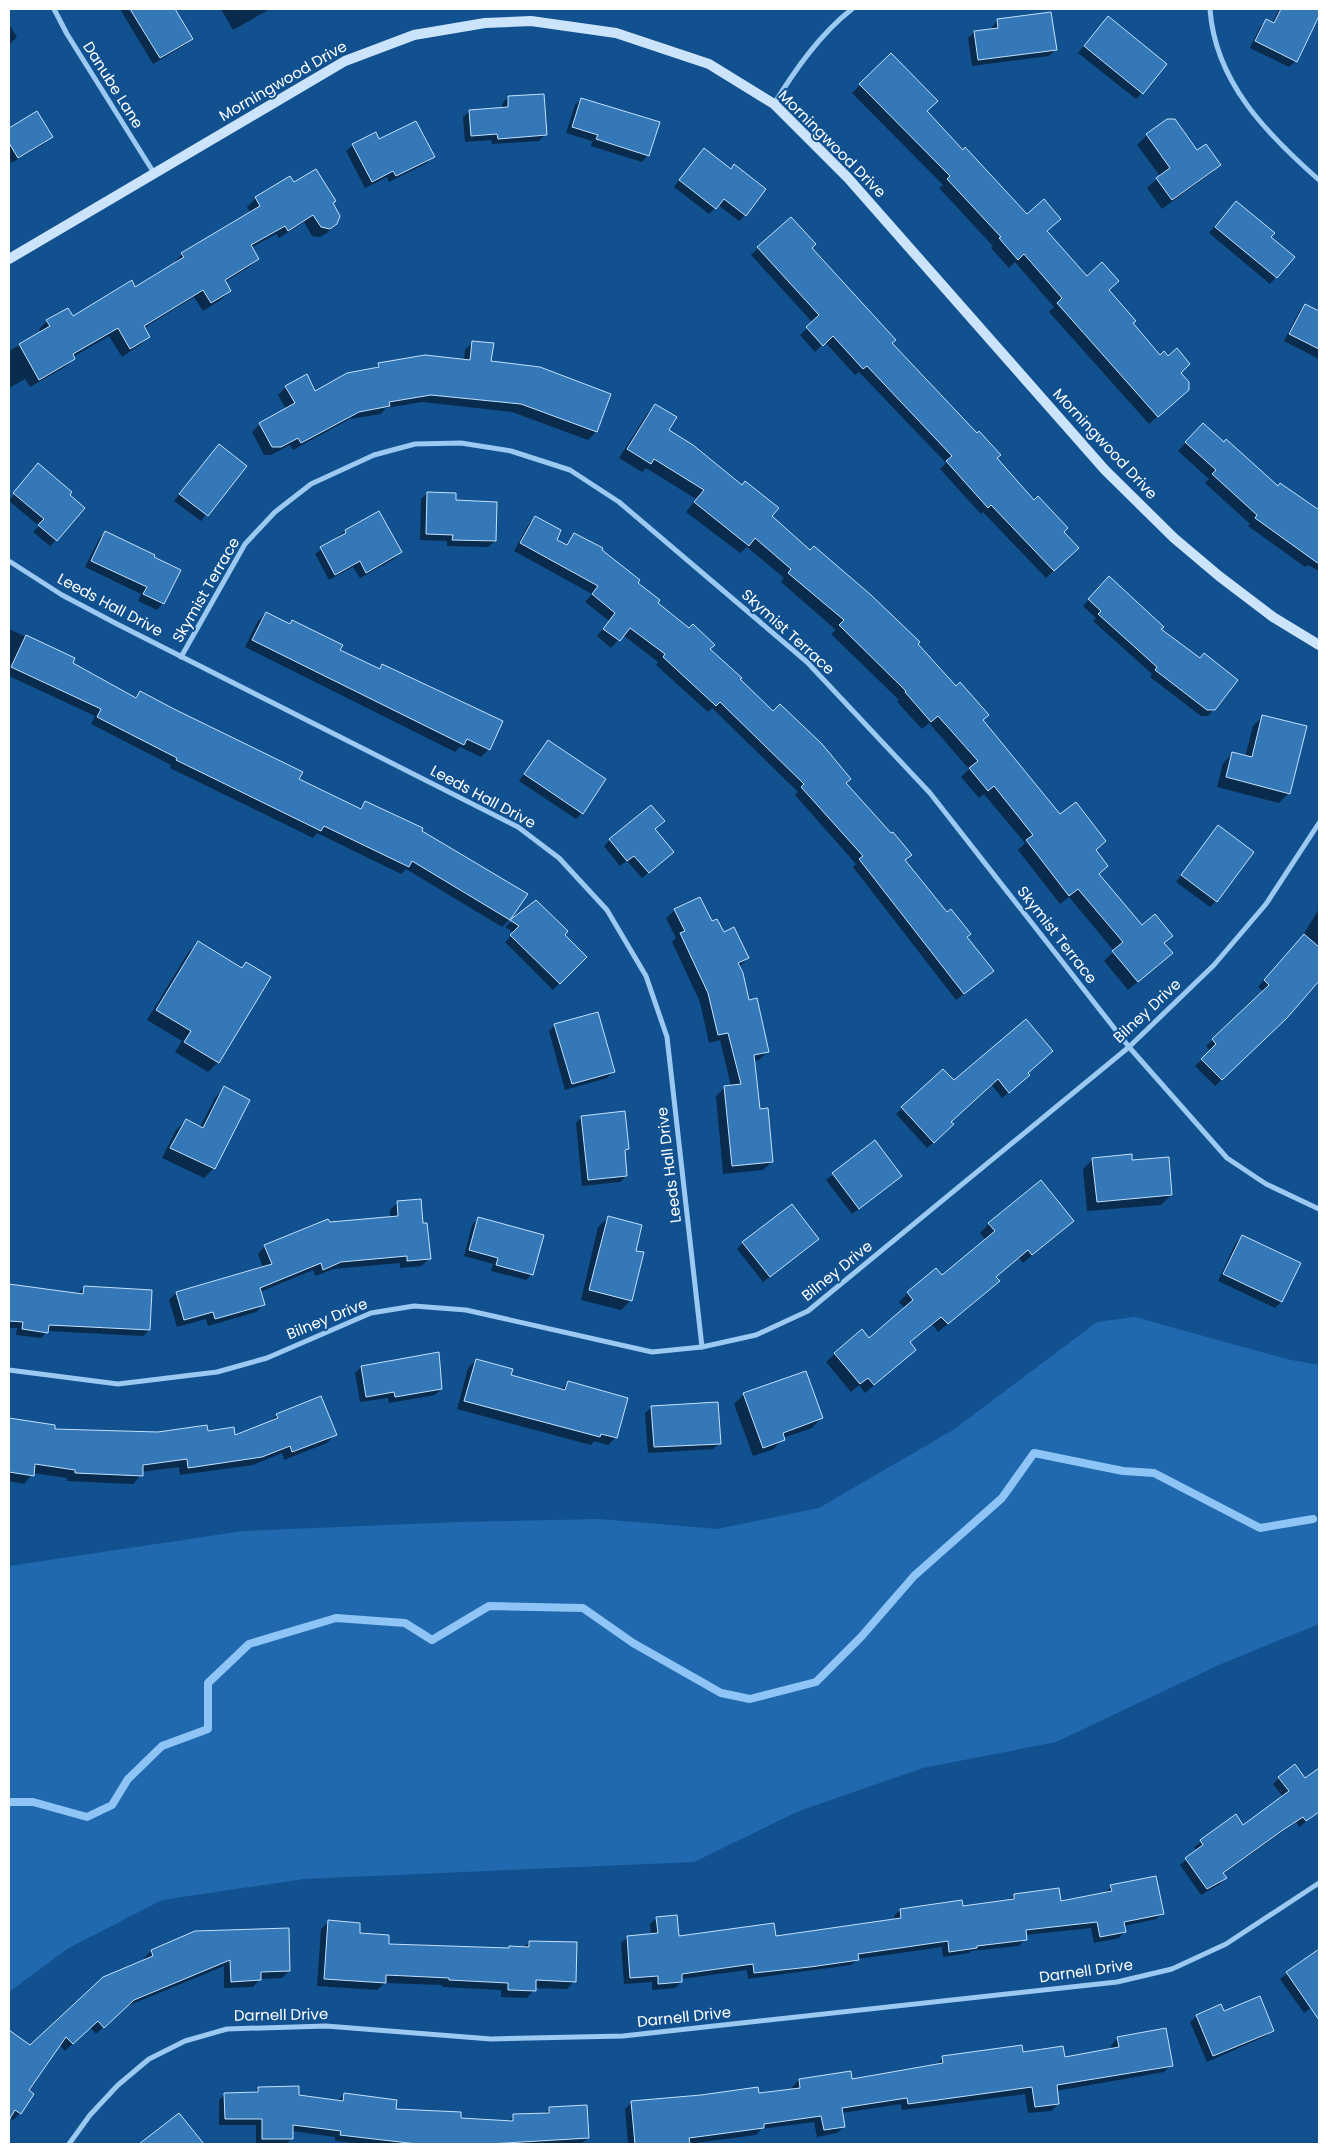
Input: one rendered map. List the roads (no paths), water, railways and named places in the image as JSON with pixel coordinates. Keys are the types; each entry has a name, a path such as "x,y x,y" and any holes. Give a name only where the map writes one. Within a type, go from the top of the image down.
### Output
{"street":[{"name":"Danube Lane","path":"54,9 66,34 154,173"},
{"path":"774,104 798,66 842,16 852,9"},
{"path":"1210,9 1222,60 1240,97 1256,118 1295,159 1319,180"},
{"name":"Morningwood Drive","path":"9,259 345,61 414,35 485,24 531,21 616,33 708,64 774,104 848,178 1105,470 1174,538 1220,576 1273,617 1319,645"},
{"name":"Skymist Terrace","path":"181,657 245,544 275,512 311,484 374,455 415,444 461,443 511,451 570,470 620,502 807,662 930,793 1129,1046 1227,1158 1266,1184 1319,1209"},
{"name":"Leeds Hall Drive","path":"9,560 62,595 518,827 559,858 607,910 646,976 667,1037 702,1347"},
{"name":"Bilney Drive","path":"9,1370 118,1384 218,1372 267,1358 371,1313 414,1306 466,1310 652,1352 702,1347 756,1335 808,1311 1129,1046 1214,965 1266,904 1319,823"},
{"name":"Darnell Drive","path":"69,2144 90,2115 112,2091 149,2059 185,2041 227,2029 326,2026 491,2039 623,2036 1117,1982 1172,1969 1226,1944 1319,1883"}],"waterway":[{"path":"9,1802 33,1802 87,1817 112,1805 128,1779 162,1746 208,1729 208,1683 249,1644 336,1618 405,1623 432,1640 489,1606 583,1608 633,1643 721,1693 750,1699 816,1682 861,1637 914,1576 1002,1498 1034,1453 1123,1471 1154,1473 1260,1528 1313,1519"}]}
